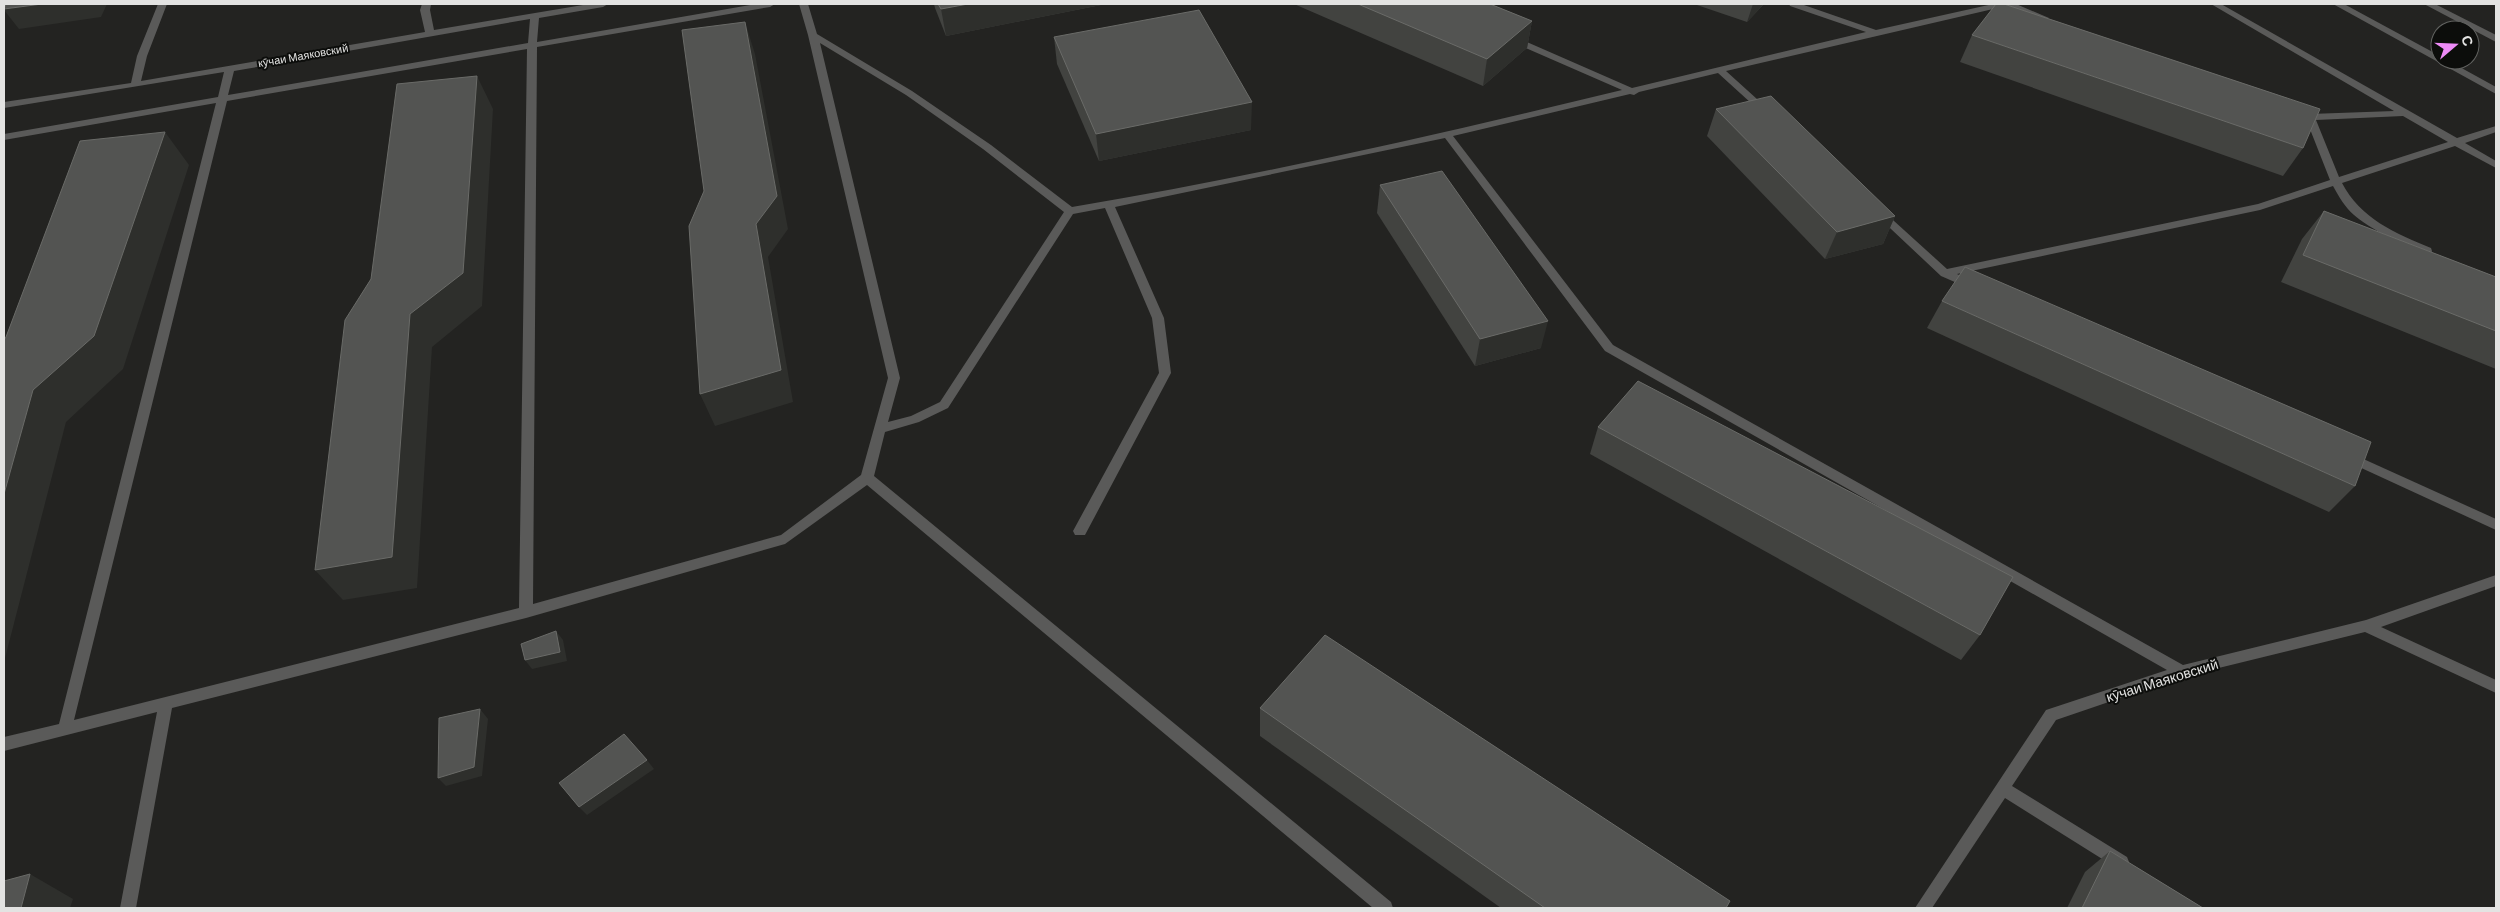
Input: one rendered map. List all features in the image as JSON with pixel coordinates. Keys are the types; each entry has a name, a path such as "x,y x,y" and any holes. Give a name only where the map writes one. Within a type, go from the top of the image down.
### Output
{"street":[{"path":"135,85 142,56 162,4"},
{"path":"426,4 425,10 430,34"},
{"name":"кӯчаи Маяковский","path":"4,105 135,85 603,4"},
{"path":"4,137 770,4"},
{"path":"4,744 526,612 785,539 867,478 894,378 813,35 803,4"},
{"path":"1793,4 1874,32"},
{"path":"881,429 914,420 944,405 1070,212 1447,134 1634,92 1874,32 2004,4"},
{"path":"2010,4 2054,23"},
{"path":"2216,4 2496,165"},
{"path":"2338,4 2430,55"},
{"path":"2429,4 2496,39"},
{"path":"526,612 532,45 535,15"},
{"path":"1501,34 1634,92"},
{"path":"813,35 909,93 987,147 1070,212"},
{"path":"64,728 230,68"},
{"path":"2458,70 2496,91"},
{"path":"1721,71 1772,116"},
{"path":"2291,112 2310,117 2405,113"},
{"path":"2310,117 2336,183 2354,209 2400,240 2435,254"},
{"path":"1945,273 2260,207 2496,129"},
{"path":"1447,134 1609,348 2182,671"},
{"path":"1080,531 1165,373 1158,318 1109,205"},
{"path":"1873,208 1945,273 1981,289"},
{"path":"2334,451 2496,525"},
{"path":"867,478 1385,908"},
{"name":"кӯчаи Маяковский","path":"1923,908 2051,715 2182,671 2366,626 2496,581"},
{"path":"2366,626 2496,686"},
{"path":"128,908 166,704"},
{"path":"2002,788 2138,872"}],"building":[{"path":"6,4 42,4 4,9"},
{"path":"938,4 968,4 941,9"},
{"path":"1358,4 1490,4 1532,21 1487,59"},
{"path":"1996,4 2004,4 2320,109 2303,148 1972,35"},
{"path":"1199,10 1252,102 1096,134 1054,37"},
{"path":"745,22 777,196 756,224 781,370 700,394 689,226 704,191 682,30"},
{"path":"477,76 463,273 410,314 392,557 315,570 345,320 371,279 397,84"},
{"path":"1771,96 1895,216 1837,232 1716,109"},
{"path":"165,132 94,336 33,390 4,494 4,340 80,141"},
{"path":"1442,171 1548,321 1480,339 1380,185"},
{"path":"2324,211 2496,277 2496,331 2303,255"},
{"path":"1965,267 2371,442 2355,486 1942,301"},
{"path":"1638,381 2013,577 1980,635 1598,427"},
{"path":"556,631 560,652 525,660 521,644"},
{"path":"1325,635 1730,901 1726,908 1545,908 1260,708"},
{"path":"480,709 474,767 438,778 439,718"},
{"path":"624,734 647,760 579,807 559,783"},
{"path":"2110,851 2203,908 2082,908"},
{"path":"30,874 21,908 4,908 4,881"}]}
